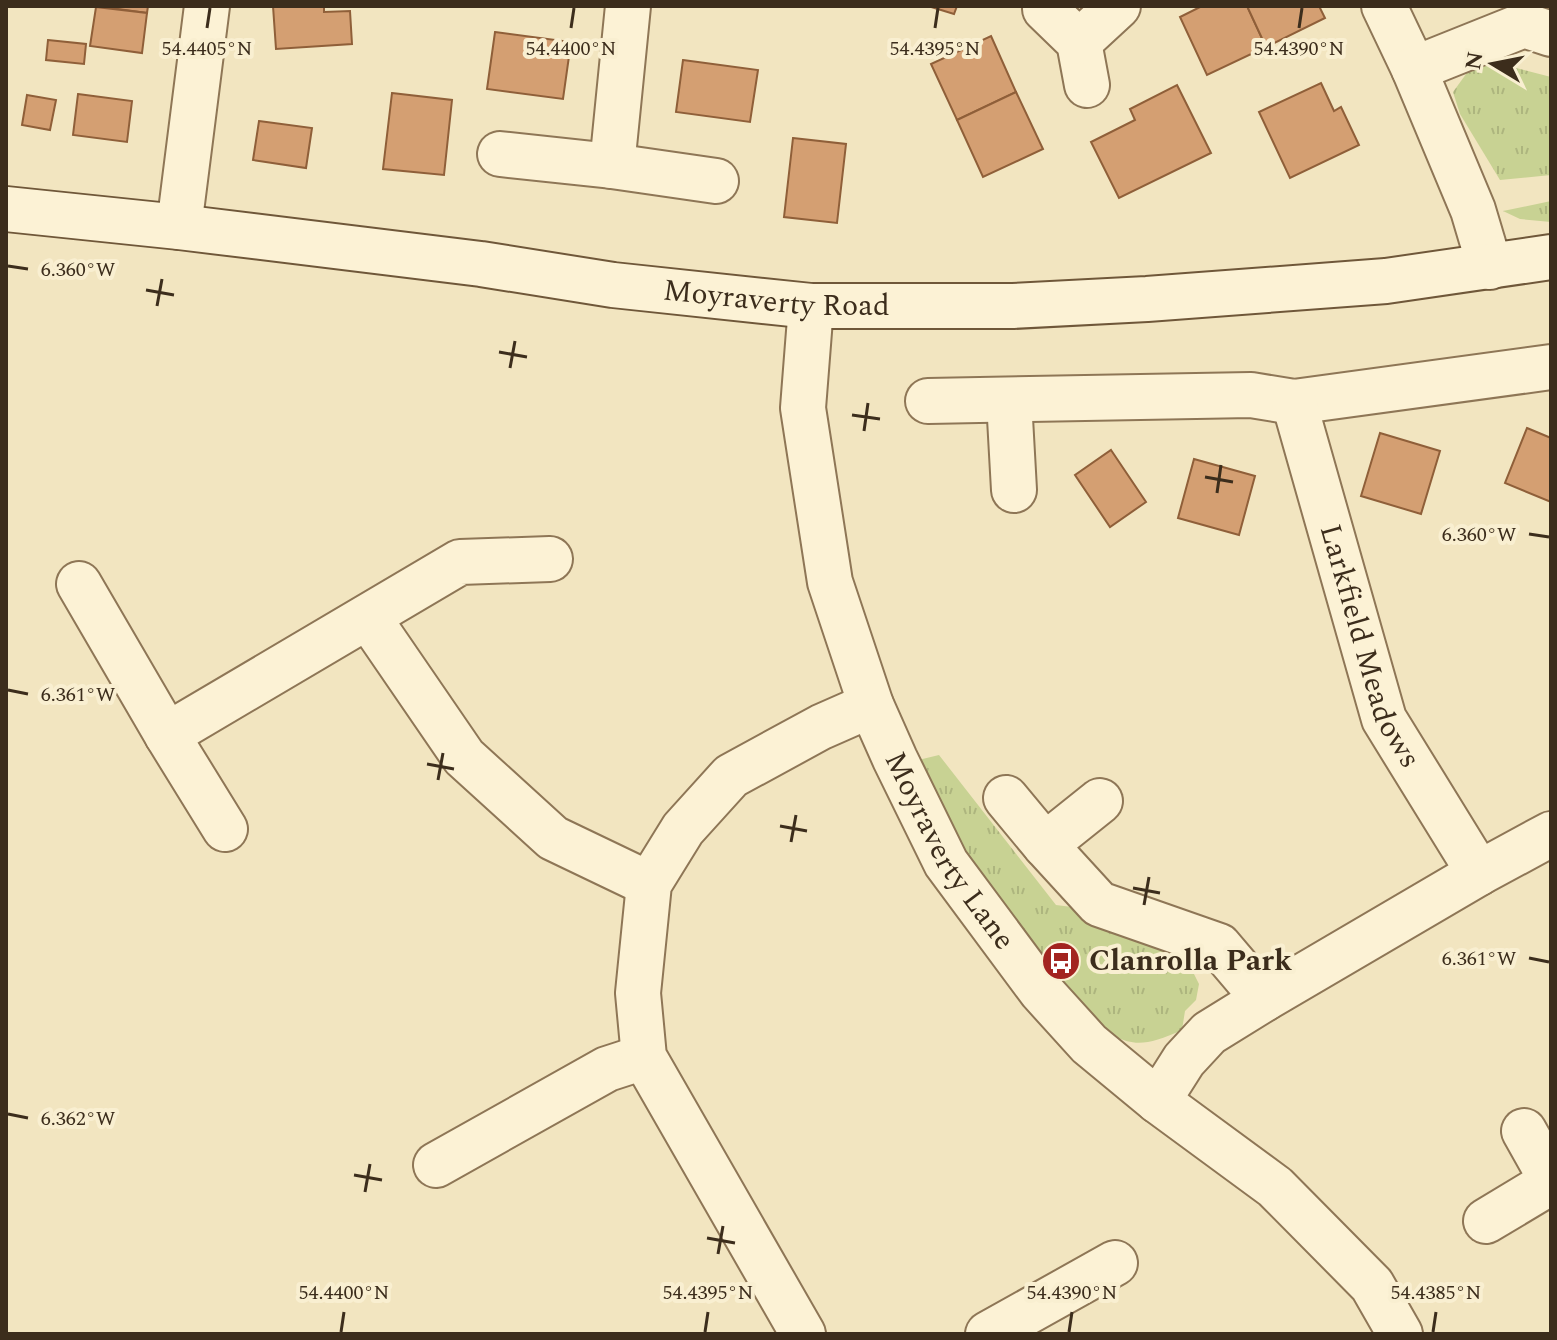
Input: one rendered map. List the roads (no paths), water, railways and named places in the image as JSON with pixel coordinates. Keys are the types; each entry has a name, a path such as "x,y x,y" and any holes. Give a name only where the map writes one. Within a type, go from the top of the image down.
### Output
{"street":[{"path":"179,227 207,6"},
{"path":"612,166 628,6"},
{"path":"1079,42 1118,6"},
{"path":"1384,6 1473,210 1490,267"},
{"path":"1045,9 1079,42 1087,85"},
{"path":"1414,69 1524,25 1551,34"},
{"path":"500,154 716,181"},
{"name":"Moyraverty Road","path":"6,209 481,264 613,285 811,306 1013,306 1147,299 1386,281 1551,257"},
{"name":"Moyraverty Lane","path":"811,306 803,408 830,582 871,705 946,863 1041,991 1089,1044 1158,1101 1275,1187 1372,1285 1400,1334"},
{"path":"928,401 1251,395 1294,402 1551,367"},
{"path":"1009,400 1014,490"},
{"name":"Larkfield Meadows","path":"1294,402 1384,719 1479,873"},
{"path":"167,735 460,562 550,559"},
{"path":"79,584 225,829"},
{"path":"368,617 464,757 553,838 649,884"},
{"path":"803,1334 644,1057 638,993 649,884 683,829 731,776 821,727 871,705"},
{"path":"1006,798 1099,904 1219,946 1264,999"},
{"path":"1045,845 1100,801"},
{"path":"1158,1101 1184,1060 1209,1033 1479,873 1551,834"},
{"path":"436,1165 607,1069 644,1057"},
{"path":"1486,1221 1551,1180 1524,1131"},
{"path":"988,1334 1115,1263"}],"place":[{"name":"Clanrolla Park","path":"1061,961"}]}
